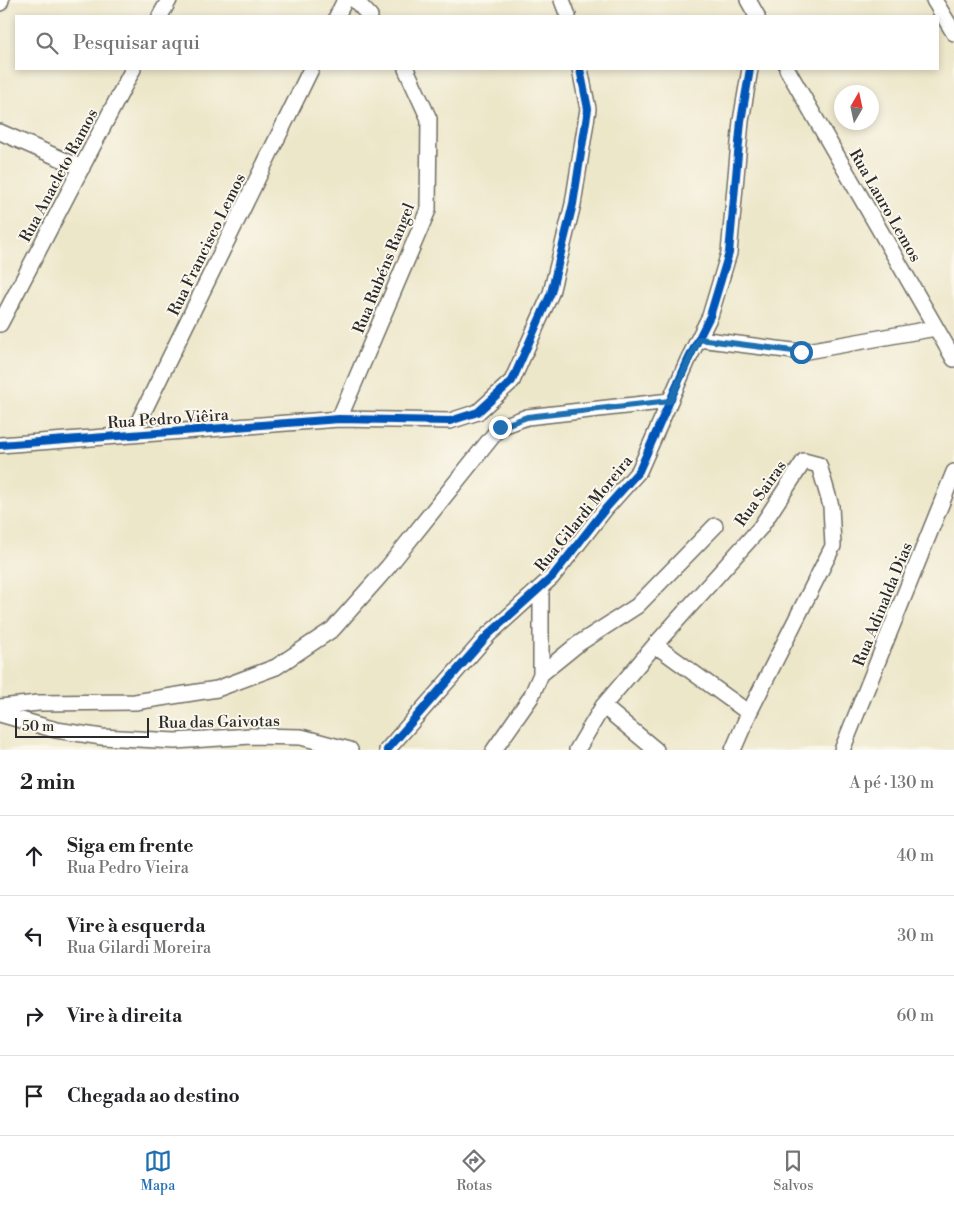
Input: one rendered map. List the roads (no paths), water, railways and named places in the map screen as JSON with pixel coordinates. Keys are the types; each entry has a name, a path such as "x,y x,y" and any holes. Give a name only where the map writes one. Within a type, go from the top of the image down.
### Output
{"street":[{"path":"161,15 169,0"},
{"path":"338,15 345,0"},
{"path":"355,0 369,15"},
{"path":"562,0 568,15"},
{"path":"748,0 756,15"},
{"path":"934,0 954,33"},
{"name":"Rua Anacleto Ramos","path":"0,324 132,70"},
{"name":"Rua Francisco Lemos","path":"132,435 311,70"},
{"name":"Rua Rubéns Rangel","path":"339,419 428,210 428,119 406,70"},
{"name":"Rua Pedro Viêira","path":"0,445 339,419 450,421 478,412 512,381 551,292 573,204 588,109 580,70"},
{"name":"Rua Gilardi Moreira","path":"387,750 488,635 552,576 606,508 639,471 710,316 730,253 741,120 750,70"},
{"name":"Rua Lauro Lemos","path":"788,70 954,359"},
{"path":"0,132 82,168"},
{"path":"699,339 801,352 936,328"},
{"path":"0,707 38,703 135,702 217,689 276,666 333,629 388,568 500,427 527,417 670,401"},
{"name":"Rua Sairas","path":"577,750 602,706 760,528 804,461 819,465 831,506 833,546 733,750"},
{"name":"Rua Adinalda Dias","path":"842,750 954,472"},
{"path":"541,674 578,644 637,606 715,526"},
{"path":"494,750 531,697 541,674 541,587"},
{"path":"655,645 749,714"},
{"path":"602,706 656,750"},
{"name":"Rua das Gaivotas","path":"0,714 56,730 102,737 175,741 251,736 301,737 350,750"}]}
